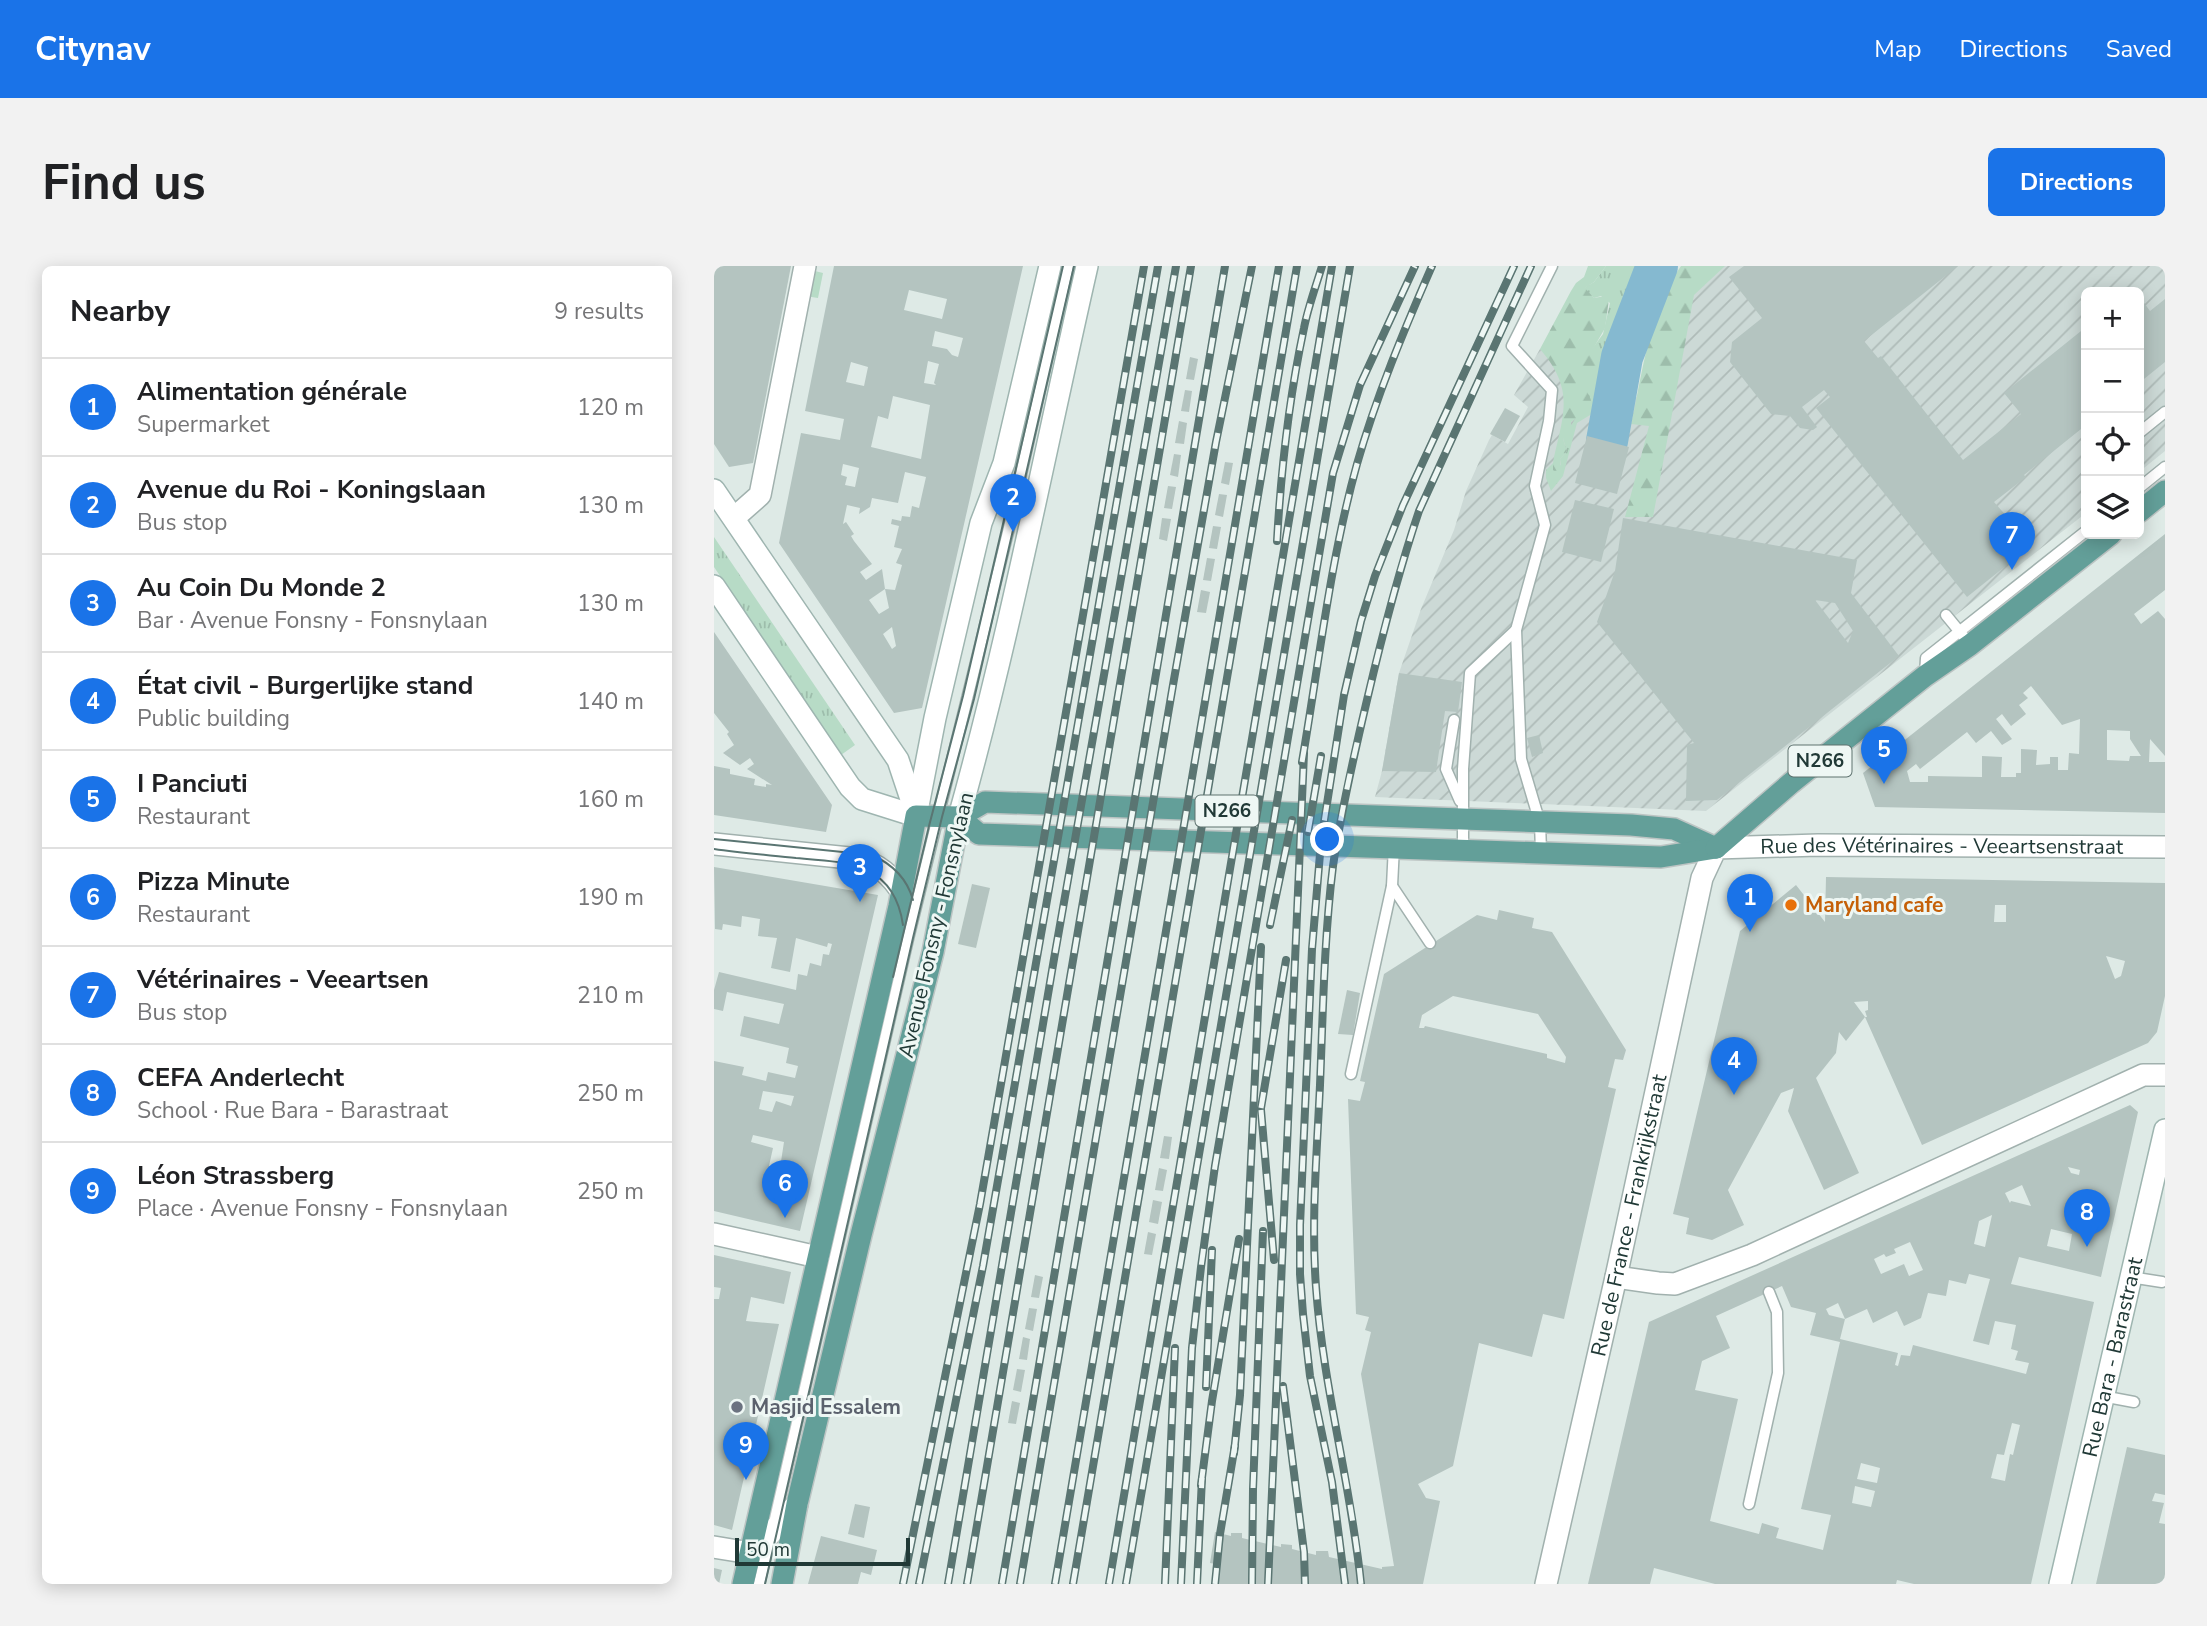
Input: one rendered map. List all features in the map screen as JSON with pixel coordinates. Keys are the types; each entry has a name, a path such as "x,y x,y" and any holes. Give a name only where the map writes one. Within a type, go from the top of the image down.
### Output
{"main road":[{"path":"2144,508 2165,491"},
{"name":"N266","path":"1716,848 1791,783 1925,676 1965,638 2104,539"},
{"name":"Rue des Vétérinaires - Veeartsenstraat","path":"985,802 1462,813 1540,823 1674,829 1716,848 1661,857 978,834 959,817 985,802"},
{"path":"926,816 959,817"},
{"name":"Avenue Fonsny - Fonsnylaan","path":"743,1584 902,894 926,816"},
{"name":"Avenue Fonsny - Fonsnylaan","path":"782,1584 797,1504 861,1235 933,952 959,817"}],"street":[{"path":"734,518 760,495 805,266"},
{"name":"Avenue Fonsny - Fonsnylaan","path":"926,816 935,718 978,537 1004,463 1049,266"},
{"name":"Avenue Fonsny - Fonsnylaan","path":"959,817 984,730 1029,538 1087,266"},
{"path":"714,490 898,760 926,816"},
{"path":"714,586 850,787 862,799 926,816"},
{"path":"714,844 859,859 880,868 896,883 902,894"},
{"name":"Rue des Vétérinaires - Veeartsenstraat","path":"1716,848 1818,845 2165,847"},
{"name":"Rue de France - Frankrijkstraat","path":"1545,1584 1616,1277 1702,878 1716,848"},
{"path":"1616,1277 1675,1284 1752,1255 2143,1075 2165,1075"},
{"name":"Rue Bara - Barastraat","path":"2060,1584 2165,1130"},
{"path":"714,1234 818,1258"},
{"path":"714,1547 750,1553 797,1504"}],"lane":[{"name":"Avenue Fonsny - Fonsnylaan","path":"925,865 926,816 1008,532 1068,266"},
{"path":"1541,851 1540,823 1521,760 1516,630 1545,525 1535,486 1549,421 1552,390 1512,346 1552,266"},
{"path":"2144,429 2165,412"},
{"path":"2144,484 2165,467"},
{"path":"1946,615 1965,638 2081,535"},
{"path":"1463,849 1463,769 1470,673 1516,630"},
{"path":"1454,720 1446,769 1462,813"},
{"name":"Avenue Fonsny - Fonsnylaan","path":"759,1584 925,865 926,816"},
{"path":"1351,1074 1392,886 1394,846"},
{"path":"1392,886 1430,943"},
{"path":"2130,1277 2162,1282"},
{"path":"1749,1504 1778,1373 1777,1312 1769,1292"},
{"path":"2102,1396 2134,1402"}],"shaded area":[{"path":"1722,266 2165,266 2165,451 2144,468 2144,287 2081,287 2081,517 1706,811 1375,797 1399,673 1421,609 1454,530 1466,491 1489,440 1492,435 1508,444 1528,407 1514,395 1540,349 1654,406 1684,301"}],"green space":[{"path":"1588,266 1606,266 1594,282 1585,288 1594,298 1605,296 1609,299 1605,328 1593,349 1600,356 1601,370 1594,383 1583,386 1590,398 1591,409 1586,417 1571,422 1572,432 1563,439 1567,451 1560,459 1561,470 1556,473 1553,463 1563,417 1563,391 1559,378 1540,349 1571,291 1584,277"},
{"path":"1606,266 1638,266 1627,291 1595,412 1577,423 1563,476 1551,491 1546,470 1553,463 1553,470 1561,465 1560,459 1567,451 1563,439 1575,419 1592,349 1603,334 1610,303 1601,296 1594,298 1584,288 1594,282"},
{"path":"1681,266 1725,266 1694,295 1653,517 1625,517 1649,426 1631,424 1644,363 1661,302"},
{"path":"811,270 823,273 818,298 805,296"},
{"path":"714,537 855,745 841,755 714,567"}],"building":[{"path":"714,266 791,266 753,463 729,467 714,444"},
{"path":"834,266 1023,266 922,708 894,713 779,543 801,433 840,440 844,419 805,411","holes":["909,290 947,299 942,319 904,310","935,331 963,338 958,357 947,349 932,346","928,361 939,364 934,383 936,385 924,383","851,362 868,367 864,386 846,382","893,396 930,405 921,459 871,447 878,416 888,419","843,464 859,468 855,487 845,485 847,477 841,475","905,472 926,477 919,508 912,506 910,517 902,516 901,521 892,519 891,524 899,526 894,547 902,549 896,563 902,565 895,590 885,589 882,569 866,580 860,572 872,564 854,541 851,536 854,534 846,522 843,524 847,505 860,508 859,514 870,507 872,498 898,503","885,589 889,608 879,614 869,600","892,627 896,646 892,649 883,634"]},
{"path":"1744,266 1958,266 1864,341 1878,358 1881,356 1963,460 2021,414 2004,393 2081,331 2081,429 1994,502 2032,545 1967,597 1816,408 1830,397 1824,390 1802,407 1817,427 1813,430 1800,428 1790,416 1771,414 1730,362 1732,342 1762,318 1729,277"},
{"path":"2165,299 2165,362 2144,379 2144,303 2150,311"},
{"path":"1190,357 1198,359 1194,380 1186,379"},
{"path":"1185,390 1192,391 1189,412 1181,411"},
{"path":"1505,408 1520,416 1505,442 1490,434"},
{"path":"1179,421 1187,423 1184,444 1175,443"},
{"path":"1587,436 1629,447 1617,494 1575,483"},
{"path":"1174,454 1181,455 1178,477 1170,475"},
{"path":"1225,462 1233,463 1229,485 1221,483"},
{"path":"1168,486 1176,487 1172,509 1164,508"},
{"path":"1219,494 1227,495 1223,517 1215,515"},
{"path":"1575,500 1614,509 1601,562 1562,552"},
{"path":"1162,518 1171,519 1167,541 1159,539"},
{"path":"1623,518 1857,560 1851,593 1899,656 1717,800 1686,801 1687,745 1694,743 1597,622 1615,571","holes":["1815,600 1835,603 1853,631 1848,643"]},
{"path":"1213,526 1221,527 1217,549 1209,548"},
{"path":"2165,534 2165,590 2134,614 2141,624 2158,611 2165,619 2165,756 2150,739 2149,762 2165,762 2165,813 1875,807 1863,773","holes":["2031,686 2062,725 2080,719 2079,754 2069,753 2068,770 2058,770 2058,757 2050,757 2050,764 2036,765 2037,750 2021,749 2021,773 2016,773 2016,777 2001,777 2002,757 1982,756 1982,777 1928,776 1928,782 1910,782 1907,771 1916,764 1920,769 1967,732 1976,743 1991,731 2002,745 2012,739 1996,719 2002,714 2011,726 2026,714 2019,705 2028,698 2023,693","2107,730 2130,731 2130,739 2141,756 2130,756 2129,761 2107,760"]},
{"path":"1207,558 1215,559 1211,581 1203,580"},
{"path":"1201,590 1210,592 1206,613 1197,612"},
{"path":"714,632 832,805 826,832 714,815 714,766 730,769 730,774 755,779 754,785 772,785 747,769 754,764 750,758 740,765 723,753 734,745 727,734 729,732 714,713"},
{"path":"1399,673 1462,682 1458,712 1445,711 1436,772 1382,771"},
{"path":"1539,735 1543,753 1532,757 1527,738"},
{"path":"714,867 878,895 800,1231 714,1211 714,1061 744,1067 742,1075 766,1081 768,1072 795,1078 798,1066 786,1063 789,1048 740,1036 744,1016 779,1024 784,1004 727,992 723,1011 714,1009 714,990 719,972 796,990 798,974 807,976 810,963 821,966 823,954 829,955 832,944 828,943 827,947 796,938 790,972 771,968 777,938 758,936 760,919 742,916 741,927 723,924 722,930 715,929","holes":["763,1091 794,1096 791,1106 776,1101 772,1112 759,1109","753,1135 784,1142 780,1168 769,1166 773,1148 751,1142"]},
{"path":"1826,877 2165,883 2165,996 2157,1032 2148,1043 1922,1145 1865,1017 1846,1041 1839,1032 1836,1053 1816,1078 1859,1173 1824,1190 1788,1111 1794,1088 1781,1093 1728,1190 1744,1225 1712,1240 1686,1234 1689,1218 1673,1214 1740,931 1796,885 1825,922","holes":["1995,905 2006,905 2006,922 1994,922","2106,956 2125,961 2121,976 2115,979","1868,1001 1868,1010 1865,1011 1867,1017 1854,1002"]},
{"path":"972,884 990,888 976,948 958,944"},
{"path":"1499,910 1534,918 1532,928 1552,932 1626,1050 1623,1060 1615,1059 1608,1087 1616,1089 1564,1319 1543,1314 1532,1357 1479,1343 1453,1466 1418,1484 1426,1498 1440,1501 1423,1584 1215,1584 1220,1565 1210,1563 1215,1532 1231,1536 1231,1533 1242,1533 1242,1538 1281,1547 1281,1544 1292,1545 1292,1549 1316,1555 1316,1551 1328,1551 1329,1557 1382,1569 1394,1566 1361,1374 1371,1332 1365,1330 1369,1317 1356,1314 1348,1099 1360,1101 1365,1082 1360,1081 1384,974 1477,915 1497,920","holes":["1453,996 1538,1014 1566,1057 1565,1063 1547,1058 1547,1054 1425,1026 1419,1028 1422,1015"]},
{"path":"1347,990 1360,993 1353,1035 1338,1034"},
{"path":"2130,1105 2138,1112 2101,1277 2019,1257 2011,1284 2094,1302 2031,1584 1914,1584 1897,1580 1896,1584 1715,1584 1654,1568 1650,1584 1588,1584 1649,1322","holes":["2068,1167 2080,1170 2079,1175 2071,1173","2022,1185 2031,1206 2011,1201 2010,1203 2005,1193","1992,1215 1985,1247 1974,1244 1979,1221","2051,1229 2072,1234 2069,1251 2047,1246","1910,1242 1923,1270 1909,1276 1904,1264 1881,1274 1874,1259 1884,1254 1886,1257 1896,1253 1894,1249","1969,1274 1990,1279 1973,1341 1989,1345 1995,1321 2016,1325 2011,1349 2018,1351 2015,1360 2029,1363 2026,1374 1913,1345 1910,1356 1901,1355 1898,1366 1895,1365 1898,1353 1840,1339 1845,1319 1867,1309 1873,1323 1897,1311 1904,1326 1921,1318 1928,1293 1946,1296 1949,1280 1966,1284","1782,1286 1791,1307 1816,1313 1810,1335 1840,1342 1801,1509 1831,1515 1823,1550 1776,1538 1779,1528 1762,1523 1759,1534 1710,1521 1738,1399 1695,1390 1702,1361 1730,1348 1716,1316","1838,1303 1845,1319 1829,1315 1826,1309","2012,1423 2020,1425 2013,1455 2010,1454 2005,1481 1991,1478 1997,1454 2004,1455","1861,1463 1880,1468 1877,1483 1857,1479","1855,1486 1875,1491 1871,1507 1852,1503"]},
{"path":"1164,1136 1172,1137 1169,1159 1160,1158"},
{"path":"1159,1168 1167,1170 1163,1191 1155,1190"},
{"path":"1153,1200 1162,1202 1158,1224 1149,1222"},
{"path":"1148,1232 1156,1234 1152,1255 1144,1254"},
{"path":"714,1255 791,1272 784,1304 751,1297 746,1321 779,1324 732,1530 714,1525 714,1299 719,1299 721,1288 714,1287"},
{"path":"1035,1275 1043,1277 1039,1298 1031,1297"},
{"path":"1029,1308 1037,1309 1033,1331 1025,1329"},
{"path":"1023,1337 1030,1339 1027,1360 1019,1359"},
{"path":"1017,1369 1025,1370 1021,1392 1013,1390"},
{"path":"1012,1401 1020,1403 1016,1424 1008,1423"},
{"path":"2127,1447 2165,1455 2165,1495 2155,1493 2152,1501 2164,1503 2159,1523 2165,1524 2165,1584 2096,1584"},
{"path":"855,1504 870,1507 864,1538 848,1534"},
{"path":"821,1536 877,1550 871,1575 861,1572 858,1584 808,1584"},
{"path":"714,1568 722,1570 719,1584 714,1584"}],"waterway":[{"path":"1607,441 1622,357 1657,266"}],"tram line":[{"path":"893,977 963,696 1063,266"},
{"path":"765,1584 913,938 974,699 1074,266"},
{"path":"714,839 872,855 898,873 913,900"},
{"path":"714,849 833,861 865,869 890,889 898,904 903,925"}],"railway":[{"path":"903,1584 980,1204 1144,266"},
{"path":"919,1584 983,1266 1158,266"},
{"path":"948,1584 1176,266"},
{"path":"967,1584 1191,266"},
{"path":"1002,1584 1225,266"},
{"path":"1020,1584 1173,685 1216,442 1252,266"},
{"path":"1055,1584 1279,266"},
{"path":"1073,1584 1297,266"},
{"path":"1277,541 1283,461 1294,381 1306,320 1322,266"},
{"path":"1109,1584 1332,266"},
{"path":"1126,1584 1350,266"},
{"path":"1181,1584 1192,1348 1201,1267 1215,1166 1333,473 1360,385 1415,266"},
{"path":"1302,762 1332,575 1357,464 1391,364 1432,266"},
{"path":"1345,1584 1332,1482 1310,1376 1300,1274 1312,949 1321,842 1344,695 1361,621 1375,576 1403,505 1514,266"},
{"path":"1361,1584 1351,1509 1325,1362 1316,1287 1314,1237 1324,975 1333,866 1348,783 1373,676 1397,581 1419,511 1531,266"},
{"path":"1268,1584 1304,753"},
{"path":"1308,832 1321,756"},
{"path":"1270,925 1292,820"},
{"path":"1234,1453 1240,1395 1261,947"},
{"path":"1261,1108 1286,960"},
{"path":"1261,1110 1274,1260"},
{"path":"1252,1584 1263,1231"},
{"path":"1201,1485 1239,1239"},
{"path":"1206,1387 1212,1250"},
{"path":"1165,1584 1175,1348"},
{"path":"1283,1386 1304,1552 1305,1584"},
{"path":"1215,1584 1220,1534 1235,1445"},
{"path":"1197,1584 1202,1478"}],"place":[{"name":"Avenue du Roi - Koningslaan","path":"1013,532"},
{"name":"Vétérinaires - Veeartsen","path":"2012,570"},
{"name":"I Panciuti","path":"1884,784"},
{"name":"Au Coin Du Monde 2","path":"860,902"},
{"name":"Maryland cafe","path":"1791,905"},
{"name":"Alimentation générale","path":"1750,932"},
{"name":"État civil - Burgerlijke stand","path":"1734,1095"},
{"name":"Pizza Minute","path":"785,1218"},
{"name":"CEFA Anderlecht","path":"2087,1247"},
{"name":"Masjid Essalem","path":"737,1407"},
{"name":"Léon Strassberg","path":"746,1480"}]}
